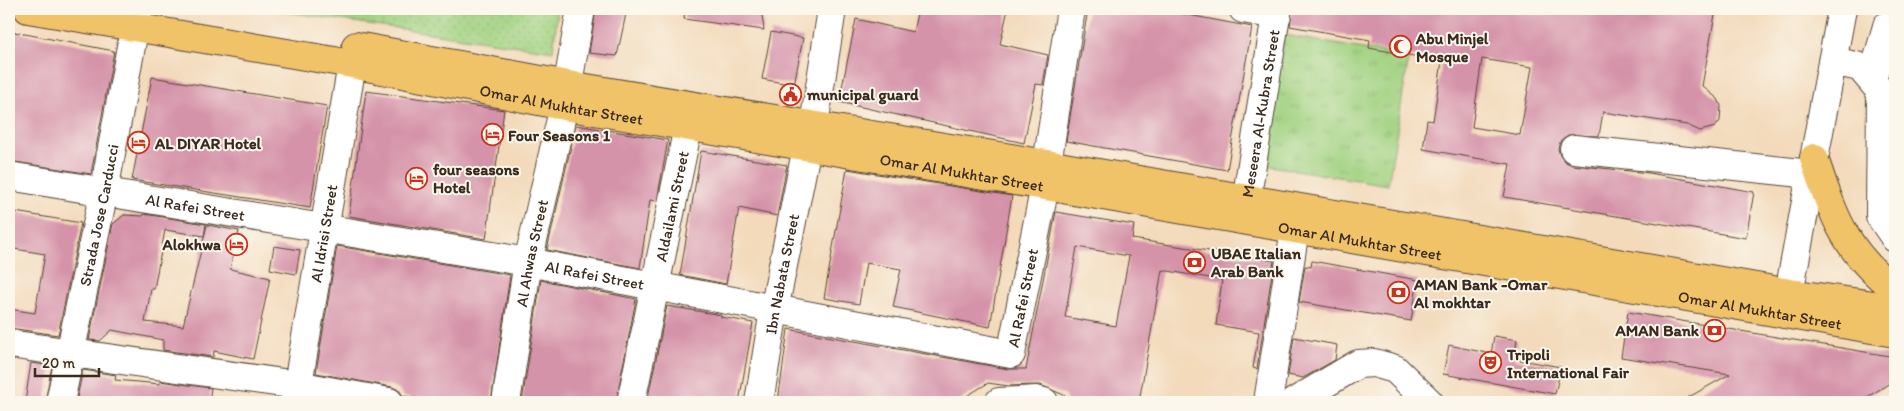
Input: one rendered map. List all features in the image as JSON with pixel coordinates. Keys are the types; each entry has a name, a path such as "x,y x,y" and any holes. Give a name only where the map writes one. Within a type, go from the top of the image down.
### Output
{"main road":[{"name":"Omar Al Mukhtar Street","path":"28,9 136,13 566,95 688,127 811,136"},
{"name":"Omar Al Mukhtar Street","path":"136,13 352,64 566,95 1245,209 1788,304 1895,333"},
{"path":"1813,166 1840,228 1862,260 1895,289"},
{"name":"Omar Al Mukhtar Street","path":"1245,209 1295,229 1788,304 1895,308"}],"street":[{"name":"Al Ahwas Street","path":"506,402 528,262 566,95 581,9"},
{"name":"Ibn Nabata Street","path":"759,402 774,310 811,136 832,9"},
{"path":"1046,175 1071,9"},
{"path":"1243,9 1277,12"},
{"path":"1788,304 1842,9"},
{"name":"Meseera Al-Kubra Street","path":"1245,209 1277,12"},
{"name":"Strada Jose Carducci","path":"60,402 104,192 136,13"},
{"path":"1872,80 1887,26"},
{"path":"1832,61 1860,68 1881,92 1880,216 1895,238"},
{"name":"Al Idrisi Street","path":"296,394 352,64"},
{"name":"Aldailami Street","path":"631,402 688,127"},
{"path":"1574,149 1813,166"},
{"name":"Al Rafei Street","path":"9,176 528,262 1010,354 1046,175"},
{"path":"1268,402 1295,229"},
{"path":"9,344 70,353 296,394 389,402"},
{"path":"1294,402 1358,364 1374,363 1395,369 1428,402"},
{"path":"999,402 1036,400 1044,402"}],"green space":[{"path":"265,9 558,9 553,51"},
{"path":"1284,35 1409,57 1388,185 1264,165"}],"building":[{"path":"596,9 627,9 617,56 589,53"},
{"path":"685,9 761,9 764,30 684,19"},
{"path":"918,9 1008,9 1000,44 1048,55 1043,85 1036,84 1024,143 839,102 856,19 913,32"},
{"path":"1088,9 1157,9 1252,27 1227,170 1066,141"},
{"path":"1292,9 1716,9 1702,86 1718,99 1721,106 1720,121 1715,127 1700,131 1687,125 1603,112 1599,136 1568,135 1561,140 1558,148 1560,156 1564,161 1572,165 1649,173 1754,192 1746,238 1504,197 1510,164 1423,149 1427,120 1433,121 1442,61 1369,48 1370,40 1290,26","holes":["1482,59 1532,67 1520,135 1472,127"]},
{"path":"9,31 114,51 91,174 9,161"},
{"path":"771,32 803,38 794,85 762,79"},
{"path":"152,77 327,106 310,208 132,180"},
{"path":"366,91 504,110 486,239 349,216"},
{"path":"576,125 668,140 657,201 650,200 640,268 547,250"},
{"path":"701,151 787,165 777,216 739,208 726,284 680,275"},
{"path":"847,169 1012,196 990,327 893,307 901,269 866,263 859,304 824,298"},
{"path":"9,211 81,223 58,335 9,328 9,309 35,313 45,254 9,248"},
{"path":"1056,212 1134,225 1132,239 1274,261 1257,369 1253,368 1259,332 1216,325 1222,280 1162,270 1139,402 1068,402 1064,395 1040,385 1008,386 988,383 957,402 778,402 788,329 1008,369 1026,369","holes":["1077,247 1129,256 1116,326 1065,317"]},
{"path":"144,214 206,224 204,236 165,230 154,289 151,289 145,322 183,326 207,225 239,231 230,269 270,278 253,359 214,351 213,357 163,350 163,340 112,330 100,341 89,340 113,224 124,215 143,216"},
{"path":"274,246 300,250 296,274 270,269"},
{"path":"337,246 510,275 491,402 437,402 403,396 399,390 392,387 316,373"},
{"path":"1312,261 1418,280 1411,321 1299,302 1305,266 1311,267"},
{"path":"541,280 636,299 616,402 522,402"},
{"path":"667,306 721,315 721,317 753,323 739,402 647,402"},
{"path":"1628,312 1895,357 1895,380 1859,402 1680,402 1730,374 1621,357"},
{"name":"Tripoli International Fair","path":"1494,336 1517,340 1514,359 1561,367 1555,394 1443,374 1449,345 1491,354"},
{"path":"1294,337 1337,345 1335,360 1303,378 1288,375"},
{"path":"31,363 52,366 45,402 25,402"},
{"path":"83,370 116,375 115,380 160,384 160,381 211,388 209,402 76,402"}],"place":[{"name":"Abu Minjel Mosque","path":"1400,47"},
{"name":"municipal guard","path":"791,94"},
{"name":"Four Seasons 1","path":"492,135"},
{"name":"AL DIYAR Hotel","path":"139,143"},
{"name":"four seasons Hotel","path":"417,178"},
{"name":"Alokhwa","path":"237,244"},
{"name":"UBAE Italian Arab Bank","path":"1195,262"},
{"name":"AMAN Bank -Omar Al mokhtar","path":"1398,293"},
{"name":"AMAN Bank","path":"1715,330"},
{"name":"Tripoli International Fair","path":"1491,363"}]}
